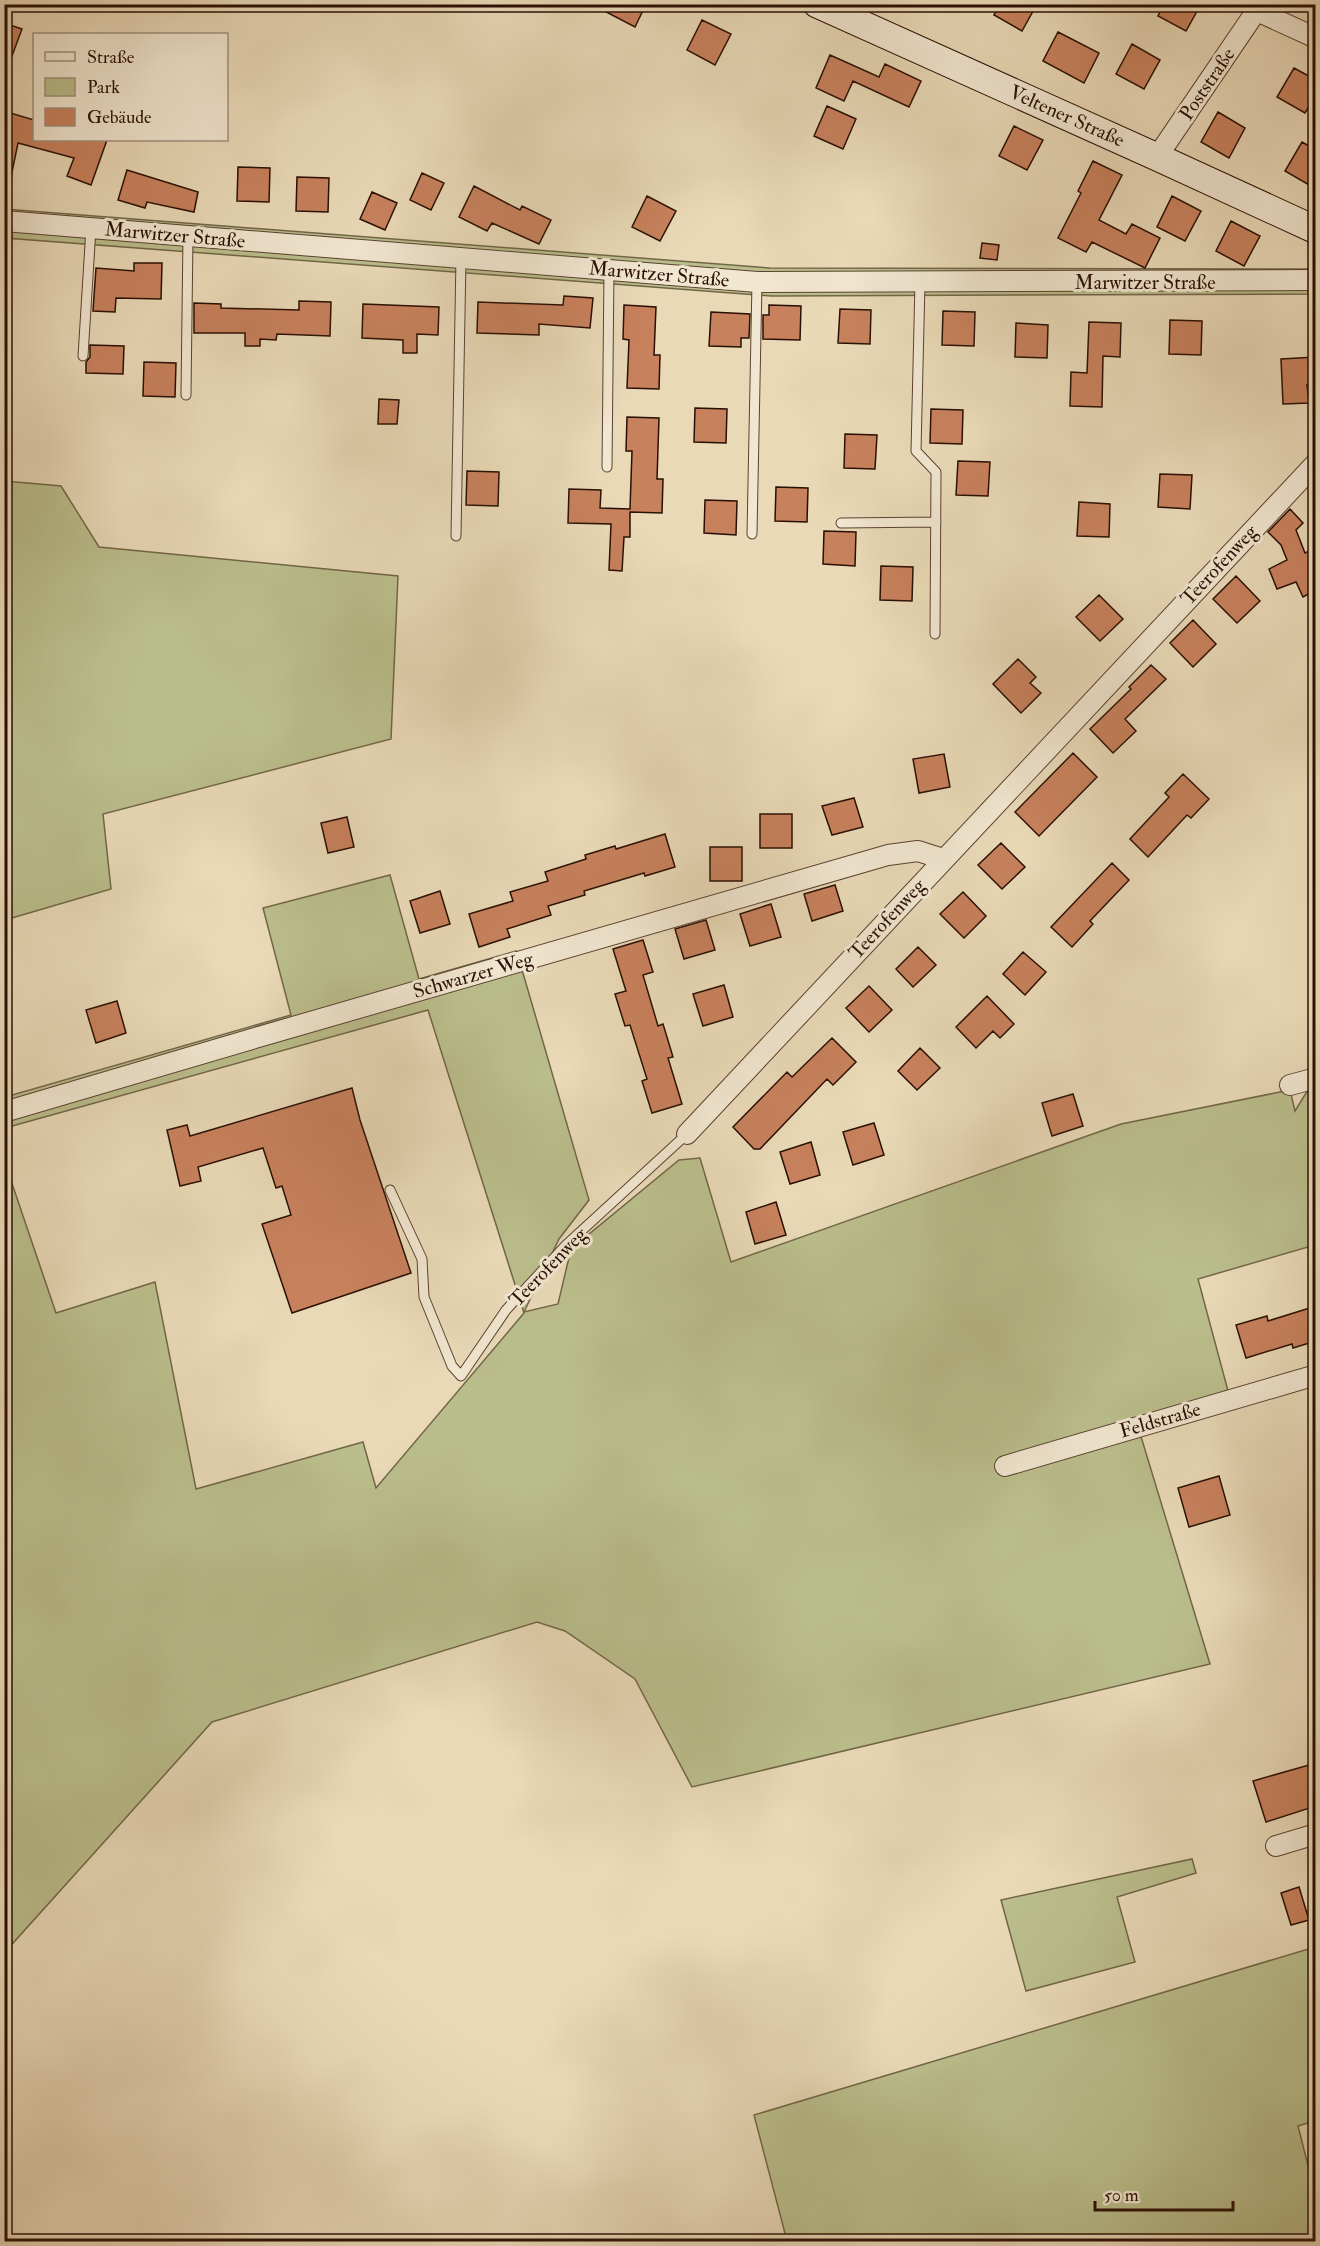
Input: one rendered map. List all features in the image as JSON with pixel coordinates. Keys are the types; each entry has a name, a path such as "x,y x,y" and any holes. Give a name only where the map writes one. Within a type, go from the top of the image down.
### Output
{"main road":[{"name":"Veltener Straße","path":"817,4 1316,230"}],"street":[{"name":"Poststraße","path":"1157,157 1259,8 1316,39"},
{"name":"Marwitzer Straße","path":"4,221 757,282 1316,280"},
{"name":"Teerofenweg","path":"687,1134 1316,463"},
{"name":"Schwarzer Weg","path":"4,1112 888,855 918,851 943,859"},
{"path":"1290,1085 1316,1078"},
{"name":"Feldstraße","path":"1005,1466 1316,1375"},
{"path":"1276,1846 1316,1834"}],"lane":[{"path":"83,356 92,228"},
{"path":"186,395 188,236"},
{"path":"456,536 461,258"},
{"path":"607,467 609,270"},
{"path":"752,534 757,282"},
{"path":"920,282 916,451 936,472 935,634"},
{"path":"840,523 936,522"},
{"name":"Teerofenweg","path":"390,1190 422,1259 424,1297 452,1366 461,1376 506,1310 566,1245 687,1134"}],"green space":[{"path":"4,209 770,268 1315,269 1314,294 771,296 5,238"},
{"path":"5,481 61,486 99,547 398,576 391,739 103,814 111,889 5,920"},
{"path":"390,875 419,979 516,951 525,980 589,1200 559,1239 524,1312 558,1304 571,1249 679,1160 700,1158 731,1262 1121,1124 1290,1090 1295,1111 1309,1088 1315,1086 1315,1245 1198,1279 1231,1402 1139,1430 1210,1664 692,1787 635,1679 565,1631 537,1622 212,1722 5,1952 4,1160 56,1313 155,1282 196,1489 363,1442 376,1488 524,1313 428,1010 5,1128 5,1097 291,1015 263,908"},
{"path":"1192,1859 1196,1873 1117,1897 1135,1962 1026,1991 1001,1900"},
{"path":"1315,1947 1315,2121 1298,2126 1315,2193 1315,2241 787,2241 754,2115"}],"building":[{"path":"591,4 646,4 635,27"},
{"path":"1000,4 1037,4 1022,31 994,15"},
{"path":"1164,4 1201,4 1186,31 1158,16"},
{"path":"702,20 731,34 715,65 687,50"},
{"path":"4,23 22,29 6,72 4,72"},
{"path":"1058,32 1099,53 1084,83 1043,61"},
{"path":"1132,44 1160,60 1144,89 1116,74"},
{"path":"830,55 879,77 885,64 921,81 909,107 853,81 844,101 816,88"},
{"path":"1294,68 1316,80 1316,94 1305,113 1277,97"},
{"path":"827,106 856,119 843,149 814,136"},
{"path":"7,112 33,120 33,141 107,141 91,185 67,176 74,158 18,143 11,177 4,176 4,121"},
{"path":"1218,112 1245,128 1229,158 1201,142"},
{"path":"1014,126 1043,140 1027,170 999,156"},
{"path":"1302,142 1316,150 1316,189 1285,171"},
{"path":"1093,161 1122,175 1099,220 1126,234 1132,224 1160,238 1145,268 1092,242 1086,252 1058,238 1081,193 1078,191"},
{"path":"238,167 270,168 269,202 237,201"},
{"path":"127,170 198,192 194,212 147,202 145,208 118,200"},
{"path":"422,173 444,183 431,210 410,200"},
{"path":"297,177 329,178 328,212 296,211"},
{"path":"474,186 520,210 522,206 551,220 539,244 492,223 487,231 459,217"},
{"path":"372,192 397,203 385,230 360,219"},
{"path":"647,196 676,211 660,241 632,227"},
{"path":"1172,196 1201,211 1185,241 1157,227"},
{"path":"1231,221 1260,236 1244,266 1216,251"},
{"path":"982,243 999,245 997,260 980,258"},
{"path":"134,263 162,263 161,299 116,298 115,312 93,311 96,268 134,271"},
{"path":"564,296 593,298 590,328 539,324 539,335 477,333 478,302 563,305"},
{"path":"299,301 331,302 330,336 277,334 276,340 260,339 260,346 245,346 245,333 194,333 194,303 221,304 221,308 299,310"},
{"path":"363,304 439,307 438,335 417,334 417,353 403,353 403,340 362,338"},
{"path":"624,305 656,307 654,355 660,355 659,389 627,388 629,340 623,339"},
{"path":"769,305 801,306 800,340 763,339 763,315 769,315"},
{"path":"840,309 871,310 870,344 838,343"},
{"path":"943,311 975,312 974,346 942,345"},
{"path":"711,312 750,314 749,338 741,338 741,347 709,346"},
{"path":"1170,320 1202,321 1201,355 1169,354"},
{"path":"1089,322 1121,323 1120,357 1103,356 1102,407 1070,406 1071,372 1087,373"},
{"path":"1016,323 1048,325 1047,358 1015,357"},
{"path":"90,345 124,346 123,374 86,373"},
{"path":"1316,357 1316,385 1307,385 1309,403 1283,404 1281,359"},
{"path":"144,362 176,363 175,397 143,396"},
{"path":"379,399 399,400 397,424 378,424"},
{"path":"695,408 727,409 726,443 694,442"},
{"path":"931,409 963,410 962,444 930,443"},
{"path":"627,417 659,418 657,479 663,479 662,513 630,512 630,537 624,537 622,571 609,570 611,524 568,523 569,489 601,490 600,508 630,509 632,451 626,451"},
{"path":"845,434 877,435 875,469 844,468"},
{"path":"958,461 990,462 988,496 956,495"},
{"path":"467,471 499,472 498,506 466,505"},
{"path":"1160,474 1192,475 1190,509 1158,507"},
{"path":"776,487 808,488 807,522 775,521"},
{"path":"705,500 737,501 736,535 704,533"},
{"path":"1079,502 1110,504 1109,537 1077,536"},
{"path":"1290,509 1303,523 1296,530 1305,553 1316,548 1316,590 1303,597 1296,582 1277,589 1269,569 1287,560 1281,545 1268,532"},
{"path":"824,531 856,532 855,566 823,564"},
{"path":"881,566 913,567 912,601 880,600"},
{"path":"1236,576 1260,601 1237,623 1213,599"},
{"path":"1099,595 1123,619 1100,641 1076,617"},
{"path":"1193,620 1216,644 1193,667 1170,643"},
{"path":"1018,659 1036,677 1030,683 1041,693 1021,713 993,684"},
{"path":"1151,665 1166,679 1125,719 1136,731 1113,753 1090,729 1131,689 1129,687"},
{"path":"1073,753 1097,777 1039,836 1015,812"},
{"path":"944,754 950,787 919,793 913,759"},
{"path":"1183,774 1209,799 1191,818 1187,815 1148,857 1130,839 1169,797 1165,793"},
{"path":"854,798 863,827 832,835 822,806"},
{"path":"760,814 792,814 792,848 760,848"},
{"path":"347,817 354,847 328,853 321,823"},
{"path":"665,834 675,867 645,876 644,873 584,891 585,895 548,906 551,915 507,929 510,937 479,947 469,914 513,901 510,892 548,881 545,872 586,859 585,855 615,846 616,849"},
{"path":"1001,843 1025,867 1002,889 978,865"},
{"path":"710,847 742,847 742,881 710,881"},
{"path":"1112,863 1129,880 1090,921 1093,924 1072,947 1051,927"},
{"path":"835,885 843,911 812,921 804,894"},
{"path":"440,891 450,924 420,933 410,901"},
{"path":"963,892 986,916 964,938 940,914"},
{"path":"771,904 781,937 750,946 740,914"},
{"path":"706,920 715,950 684,959 675,929"},
{"path":"643,940 653,972 643,975 658,1026 663,1024 673,1057 668,1058 682,1104 652,1113 642,1081 647,1079 630,1025 625,1026 615,994 626,991 613,949"},
{"path":"918,947 936,965 913,987 896,969"},
{"path":"1023,952 1046,972 1025,995 1003,974"},
{"path":"724,985 733,1017 703,1026 693,994"},
{"path":"869,986 892,1010 869,1032 846,1008"},
{"path":"987,996 1014,1024 1000,1038 993,1031 976,1048 956,1027"},
{"path":"117,1001 126,1033 96,1043 86,1010"},
{"path":"832,1038 856,1062 833,1085 827,1079 760,1149 754,1149 733,1127 787,1072 792,1077"},
{"path":"920,1048 940,1068 917,1090 898,1071"},
{"path":"352,1088 360,1120 411,1273 292,1313 262,1224 291,1215 282,1186 276,1188 263,1148 198,1167 201,1181 180,1186 167,1130 187,1125 190,1136"},
{"path":"1073,1094 1083,1126 1052,1136 1042,1103"},
{"path":"874,1123 884,1155 853,1165 843,1132"},
{"path":"811,1142 820,1175 790,1184 780,1152"},
{"path":"776,1202 786,1235 755,1244 746,1212"},
{"path":"1316,1306 1316,1341 1293,1348 1292,1344 1246,1358 1236,1325 1267,1316 1268,1321"},
{"path":"1219,1476 1230,1515 1189,1527 1178,1488"},
{"path":"1316,1763 1316,1806 1266,1822 1253,1781"},
{"path":"1299,1887 1309,1920 1291,1925 1281,1893"}]}
